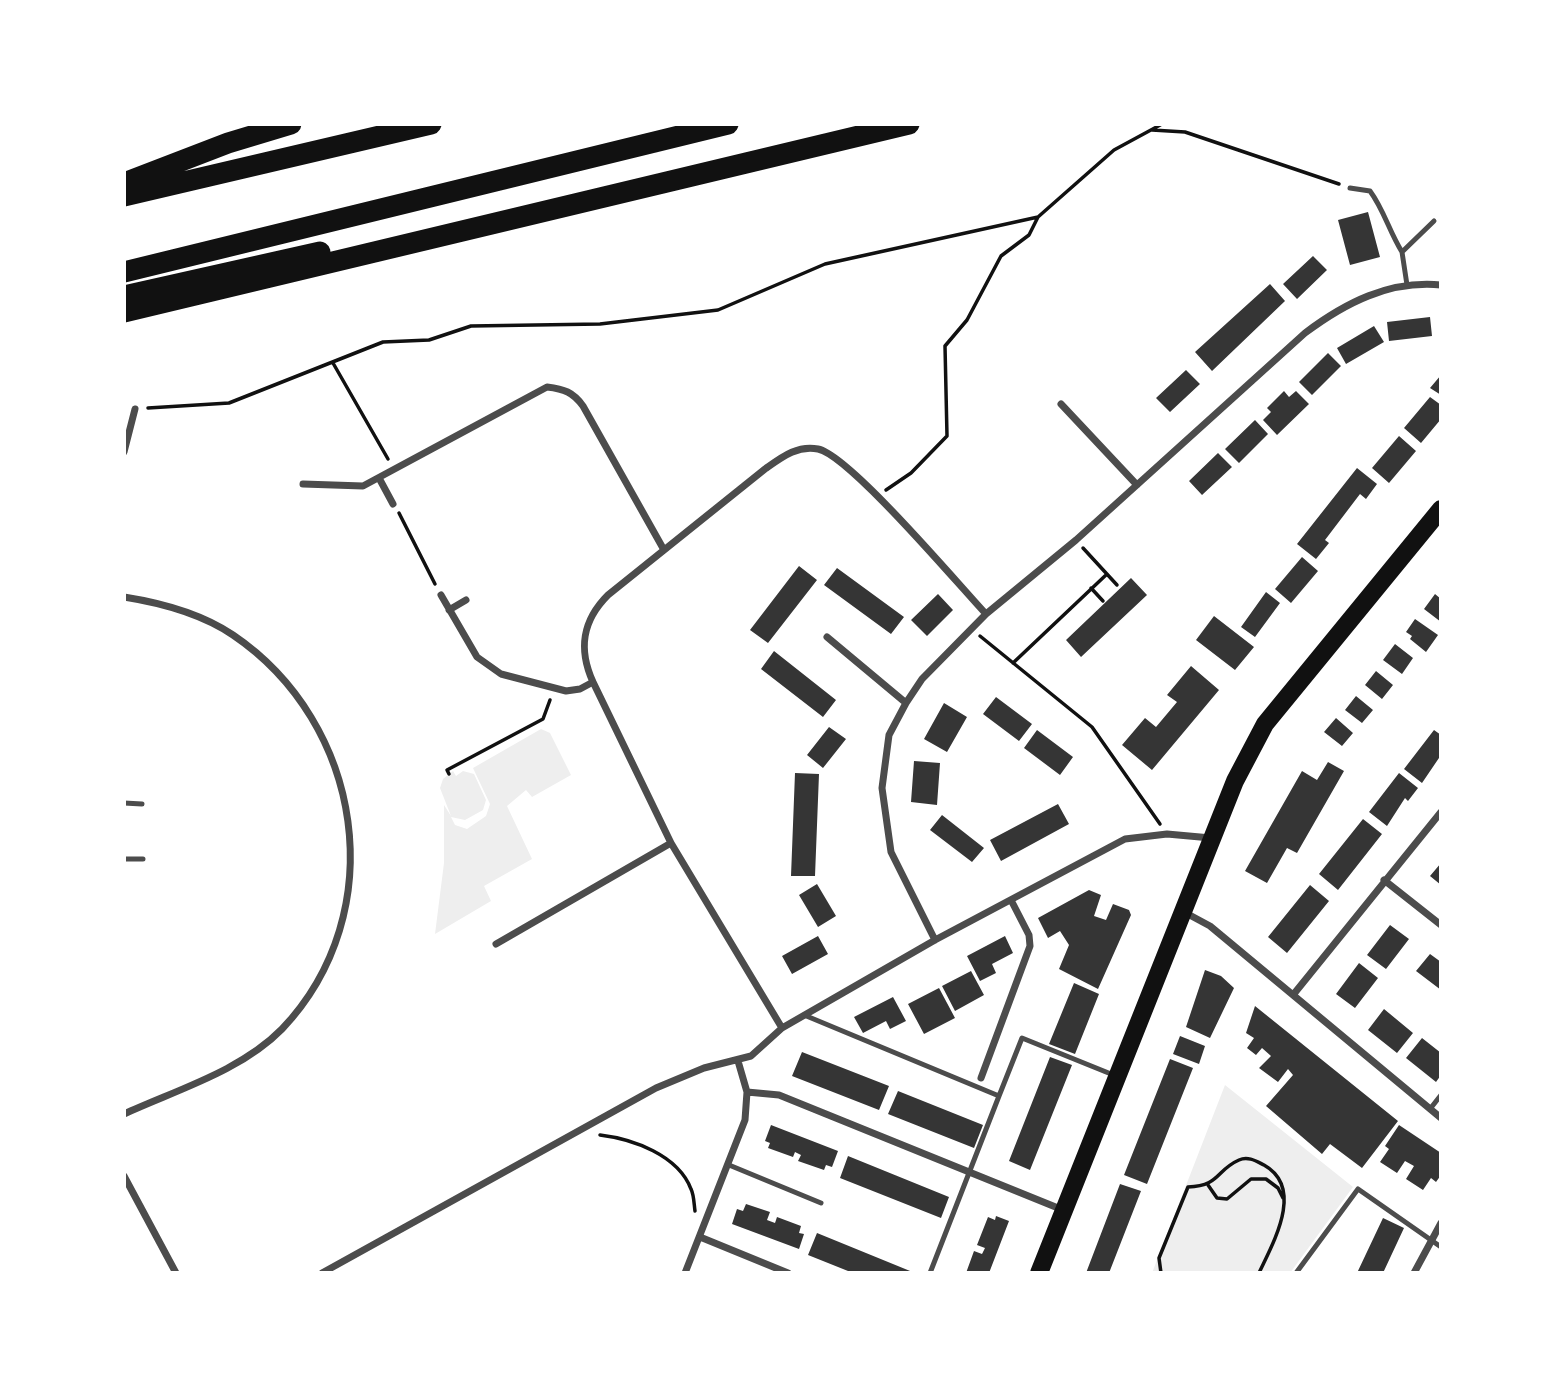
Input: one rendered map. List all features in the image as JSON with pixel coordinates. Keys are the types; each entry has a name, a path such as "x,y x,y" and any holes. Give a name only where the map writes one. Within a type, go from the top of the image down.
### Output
{"highway":[{"path":"124,183 228,143 291,124"},
{"path":"124,196 430,124"},
{"path":"124,272 728,124"},
{"path":"124,312 909,124"},
{"path":"124,296 265,262 590,199"}],"main road":[{"path":"1039,1273 1235,781 1265,724 1441,509"}],"street":[{"path":"935,940 891,852 882,788 889,735 922,679 970,628 1076,540 1327,316 1373,293 1407,285 1441,285"},
{"path":"303,484 363,486 547,387 573,393 664,550"},
{"path":"1061,404 1137,485"},
{"path":"124,452 135,410"},
{"path":"782,1028 671,843 593,682 585,663 583,646 589,619 608,595 765,469 797,449 820,449 850,468 986,614"},
{"path":"379,478 394,504"},
{"path":"441,596 477,657 500,674 554,688 580,689 593,682"},
{"path":"124,597 187,612 232,634 284,679 304,703 330,748 343,788 351,857 347,901 331,951 305,998 282,1028 251,1055 124,1114"},
{"path":"449,610 466,600"},
{"path":"827,637 906,703"},
{"path":"1293,995 1441,812"},
{"path":"322,1273 656,1088 704,1068 751,1056 782,1028 804,1015 935,940 1125,839 1167,834 1212,838"},
{"path":"496,944 671,843"},
{"path":"1384,880 1441,925"},
{"path":"981,1078 1030,946 1029,935 1011,900"},
{"path":"1183,912 1210,926 1441,1118"},
{"path":"685,1273 745,1120 747,1092 738,1061"},
{"path":"747,1092 779,1095 1064,1210"},
{"path":"124,1176 176,1273"},
{"path":"1414,1273 1441,1223"},
{"path":"700,1237 788,1273"}],"lane":[{"path":"1350,188 1370,191 1384,209 1392,236 1402,252 1407,285"},
{"path":"1402,252 1434,221"},
{"path":"124,803 142,804"},
{"path":"124,859 143,859"},
{"path":"804,1015 999,1096"},
{"path":"930,1273 1022,1038 1116,1076"},
{"path":"1430,1109 1441,1095"},
{"path":"729,1165 821,1203"},
{"path":"1296,1273 1358,1189 1441,1247"}],"path":[{"path":"877,497 911,473 947,436 945,346 967,320 1001,256 1029,235 1038,217 1114,150 1162,124"},
{"path":"1152,130 1185,132 1350,188"},
{"path":"135,410 229,403 383,342 429,340 471,326 600,324 718,310 825,264 1038,217"},
{"path":"332,362 394,470"},
{"path":"394,504 441,596"},
{"path":"1076,540 1118,585"},
{"path":"1013,663 1107,574"},
{"path":"1091,588 1103,601"},
{"path":"970,628 1092,727 1167,834"},
{"path":"449,774 447,770 543,719 554,688"},
{"path":"575,1133 624,1140 655,1151 679,1170 691,1188 700,1237"},
{"path":"1161,1273 1159,1258 1188,1187 1208,1185 1241,1158 1251,1158 1268,1167 1281,1180 1284,1201 1278,1227 1259,1273"},
{"path":"1208,1185 1217,1198 1227,1199 1251,1179 1266,1179 1278,1188 1284,1201"}],"shaded area":[{"path":"541,729 550,733 571,775 532,797 526,790 507,806 532,859 484,886 491,901 435,934 444,863 444,805 451,816 440,788 443,779 453,771 456,776 463,771 474,774 486,800 483,810 465,820 451,817 455,825 467,829 486,816 490,804 473,768"},
{"path":"1225,1085 1353,1187 1290,1273 1152,1273"}],"building":[{"path":"1368,212 1380,257 1350,265 1338,220"},
{"path":"1313,256 1327,270 1297,299 1283,284"},
{"path":"1270,284 1285,301 1212,371 1195,352"},
{"path":"1430,317 1432,336 1389,341 1387,322"},
{"path":"1374,326 1384,342 1346,364 1337,348"},
{"path":"1328,353 1341,366 1312,395 1299,382"},
{"path":"1186,370 1200,384 1170,412 1156,398"},
{"path":"1441,375 1441,395 1430,388"},
{"path":"1284,391 1289,397 1296,391 1309,404 1277,435 1263,420 1271,412 1267,408"},
{"path":"1430,397 1441,405 1441,419 1421,443 1404,428"},
{"path":"1255,420 1268,434 1239,463 1225,449"},
{"path":"1399,436 1416,451 1389,483 1372,468"},
{"path":"1218,453 1232,467 1202,495 1189,481"},
{"path":"1357,468 1377,484 1366,499 1360,494 1325,540 1329,543 1316,559 1297,544"},
{"path":"1302,557 1318,571 1291,603 1275,589"},
{"path":"799,566 817,580 768,643 750,630"},
{"path":"837,568 904,617 891,634 824,585"},
{"path":"1131,578 1147,595 1081,657 1066,640"},
{"path":"1266,592 1280,603 1255,637 1241,627"},
{"path":"938,594 953,610 927,636 911,620"},
{"path":"1435,594 1441,599 1441,622 1424,609"},
{"path":"1214,616 1254,647 1235,670 1196,640"},
{"path":"1415,619 1438,635 1426,652 1410,639 1412,636 1406,632"},
{"path":"1395,644 1413,658 1402,674 1383,660"},
{"path":"774,651 836,700 823,717 761,669"},
{"path":"1191,666 1219,690 1152,770 1122,745 1145,718 1156,727 1177,702 1167,695"},
{"path":"1376,671 1393,685 1382,699 1365,685"},
{"path":"1356,696 1373,710 1362,723 1345,710"},
{"path":"996,697 1032,724 1019,741 983,714"},
{"path":"944,703 967,717 947,752 924,739"},
{"path":"1336,718 1353,733 1342,746 1324,732"},
{"path":"829,727 846,739 823,768 807,755"},
{"path":"1037,730 1073,757 1060,775 1024,748"},
{"path":"1434,730 1441,735 1441,755 1422,783 1404,769"},
{"path":"914,761 940,763 937,805 911,802"},
{"path":"1328,762 1344,771 1297,853 1287,848 1267,883 1245,871 1302,771 1317,780"},
{"path":"795,773 819,774 815,876 791,876"},
{"path":"1399,773 1418,788 1408,801 1405,798 1387,826 1369,812"},
{"path":"1058,804 1069,824 1001,861 990,840"},
{"path":"942,815 984,848 972,862 930,830"},
{"path":"1363,819 1382,834 1338,890 1319,874"},
{"path":"1441,863 1441,885 1430,876"},
{"path":"817,884 836,916 818,927 799,895"},
{"path":"1310,885 1329,901 1287,953 1268,937"},
{"path":"1089,890 1101,895 1094,916 1106,920 1113,904 1129,910 1131,915 1098,989 1059,969 1069,945 1060,931 1048,938 1038,918"},
{"path":"1390,925 1409,939 1386,969 1367,955"},
{"path":"818,936 828,954 792,974 782,956"},
{"path":"1005,936 1013,953 992,964 996,973 980,981 967,956"},
{"path":"1430,954 1441,962 1441,990 1416,971"},
{"path":"1359,963 1378,978 1355,1008 1336,994"},
{"path":"1205,970 1221,976 1234,988 1210,1038 1186,1027"},
{"path":"971,971 984,995 955,1011 942,986"},
{"path":"1074,983 1099,994 1075,1054 1049,1044"},
{"path":"939,988 955,1018 924,1034 908,1004"},
{"path":"893,997 906,1021 890,1029 886,1021 863,1033 854,1017"},
{"path":"1255,1006 1398,1121 1362,1168 1330,1144 1322,1154 1266,1106 1293,1075 1288,1069 1278,1082 1259,1068 1271,1056 1262,1048 1256,1055 1247,1048 1254,1038 1246,1033"},
{"path":"1384,1009 1413,1033 1397,1053 1368,1030"},
{"path":"1180,1036 1205,1046 1199,1064 1173,1054"},
{"path":"1422,1038 1441,1053 1441,1075 1436,1082 1406,1058"},
{"path":"802,1052 889,1086 879,1110 792,1076"},
{"path":"1050,1057 1072,1065 1030,1170 1009,1161"},
{"path":"1170,1059 1193,1068 1147,1184 1124,1175"},
{"path":"898,1091 983,1125 974,1148 888,1114"},
{"path":"771,1125 838,1151 832,1167 826,1165 824,1170 798,1161 801,1155 795,1152 793,1157 768,1148 770,1143 765,1141"},
{"path":"1399,1125 1441,1153 1441,1175 1436,1182 1431,1178 1423,1190 1406,1179 1414,1166 1405,1161 1397,1173 1380,1162 1389,1149 1385,1146"},
{"path":"848,1156 949,1197 941,1218 840,1178"},
{"path":"1120,1184 1141,1191 1109,1273 1086,1273"},
{"path":"746,1204 770,1212 767,1220 775,1223 777,1217 801,1226 799,1233 804,1234 799,1249 732,1224 737,1209 743,1211"},
{"path":"996,1216 1009,1221 989,1273 966,1273 974,1251 982,1254 985,1248 977,1245 988,1217 995,1220"},
{"path":"1383,1218 1404,1228 1383,1273 1357,1273"},
{"path":"817,1233 915,1273 853,1273 808,1255"}]}
